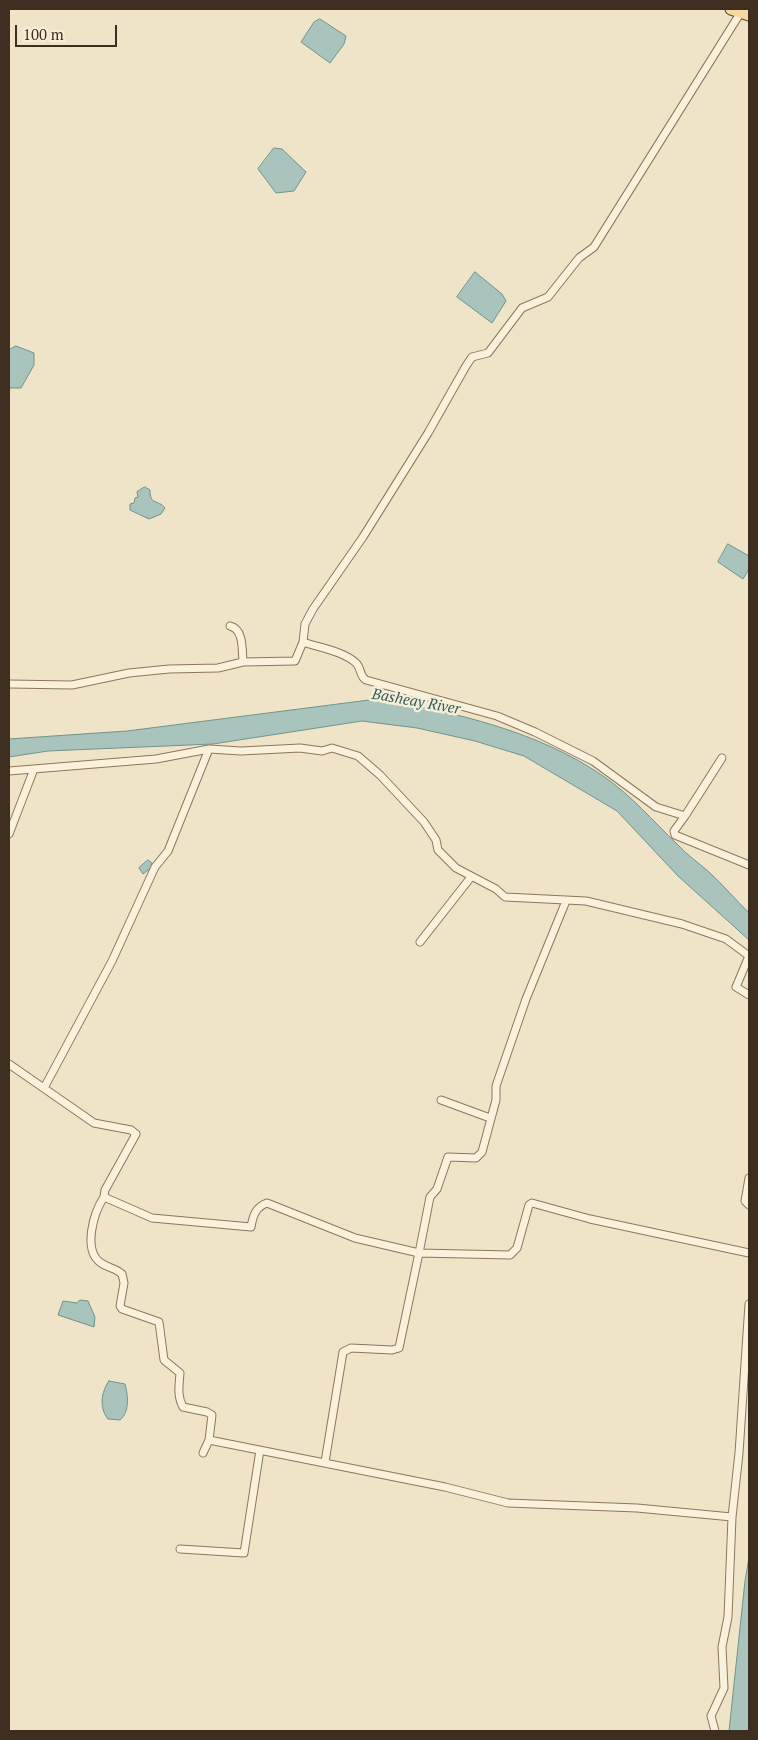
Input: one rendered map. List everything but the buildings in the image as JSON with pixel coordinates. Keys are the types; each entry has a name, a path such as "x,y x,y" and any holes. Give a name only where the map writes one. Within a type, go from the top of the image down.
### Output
{"street":[{"path":"9,684 72,685 129,673 168,668 218,668 243,662 295,661 303,642 305,624 313,609 423,441 472,357 488,353 522,308 548,297 579,258 591,252 740,12"},
{"path":"230,626 235,627 240,633 243,662"},
{"path":"303,642 344,655 357,664 360,675 366,680 496,716 535,732 593,760 656,807 685,816"},
{"path":"9,771 156,760 209,749 241,751 300,748 322,752 332,748 358,756 380,774 424,822 436,840 438,850 456,868 471,877 496,889 505,897 586,901 682,924 726,939 749,956 736,987 749,995"},
{"path":"44,1088 112,961 155,867 168,850 209,749"},
{"path":"722,758 674,831 675,835 749,865"},
{"path":"9,834 34,769"},
{"path":"420,942 471,877"},
{"path":"325,1462 343,1352 351,1348 392,1350 399,1348 430,1197 437,1189 448,1157 479,1156 496,1100 498,1080 526,999 566,901"},
{"path":"9,1064 94,1123 131,1130 136,1134 96,1209 92,1233 92,1250 100,1262 122,1274 124,1283 120,1306 122,1309 158,1322 164,1360 180,1373 178,1394 183,1407 212,1416 210,1440 203,1453"},
{"path":"441,1100 490,1118"},
{"path":"749,1178 745,1201 749,1206"},
{"path":"104,1197 152,1218 251,1227 253,1216 259,1206 267,1203 354,1238 419,1253 510,1255 517,1248 529,1205 532,1203 590,1219 749,1253"},
{"path":"715,1731 712,1716 724,1688 722,1647 728,1617 732,1517 739,1453 741,1394 749,1304"},
{"path":"210,1440 325,1462 508,1503 637,1508 732,1517"},
{"path":"180,1549 244,1553 260,1450"}],"water":[{"path":"320,19 346,36 344,44 330,63 301,42 314,22"},
{"path":"274,148 282,149 306,172 294,191 276,193 258,169"},
{"path":"475,272 502,294 506,301 492,323 457,297"},
{"path":"16,346 34,353 34,365 21,388 9,388 9,350"},
{"path":"145,487 150,490 151,498 165,508 161,514 149,519 130,510 130,504 134,503 135,498 138,497 137,492"},
{"path":"728,544 749,556 749,569 743,579 718,562"},
{"path":"378,699 465,717 523,735 578,760 603,776 632,800 714,877 749,913 749,940 678,876 617,811 524,756 475,741 417,728 362,721 213,744 48,751 9,757 9,739 127,731"},
{"path":"148,860 152,863 152,867 143,874 139,868"},
{"path":"80,1300 88,1301 95,1317 94,1327 58,1315 63,1301 77,1303"},
{"path":"109,1381 125,1384 127,1408 120,1420 108,1419 103,1410 104,1390"},
{"path":"749,1558 749,1731 729,1731 745,1581"}],"water label":[{"name":"Basheay River","path":"416,702"}]}
